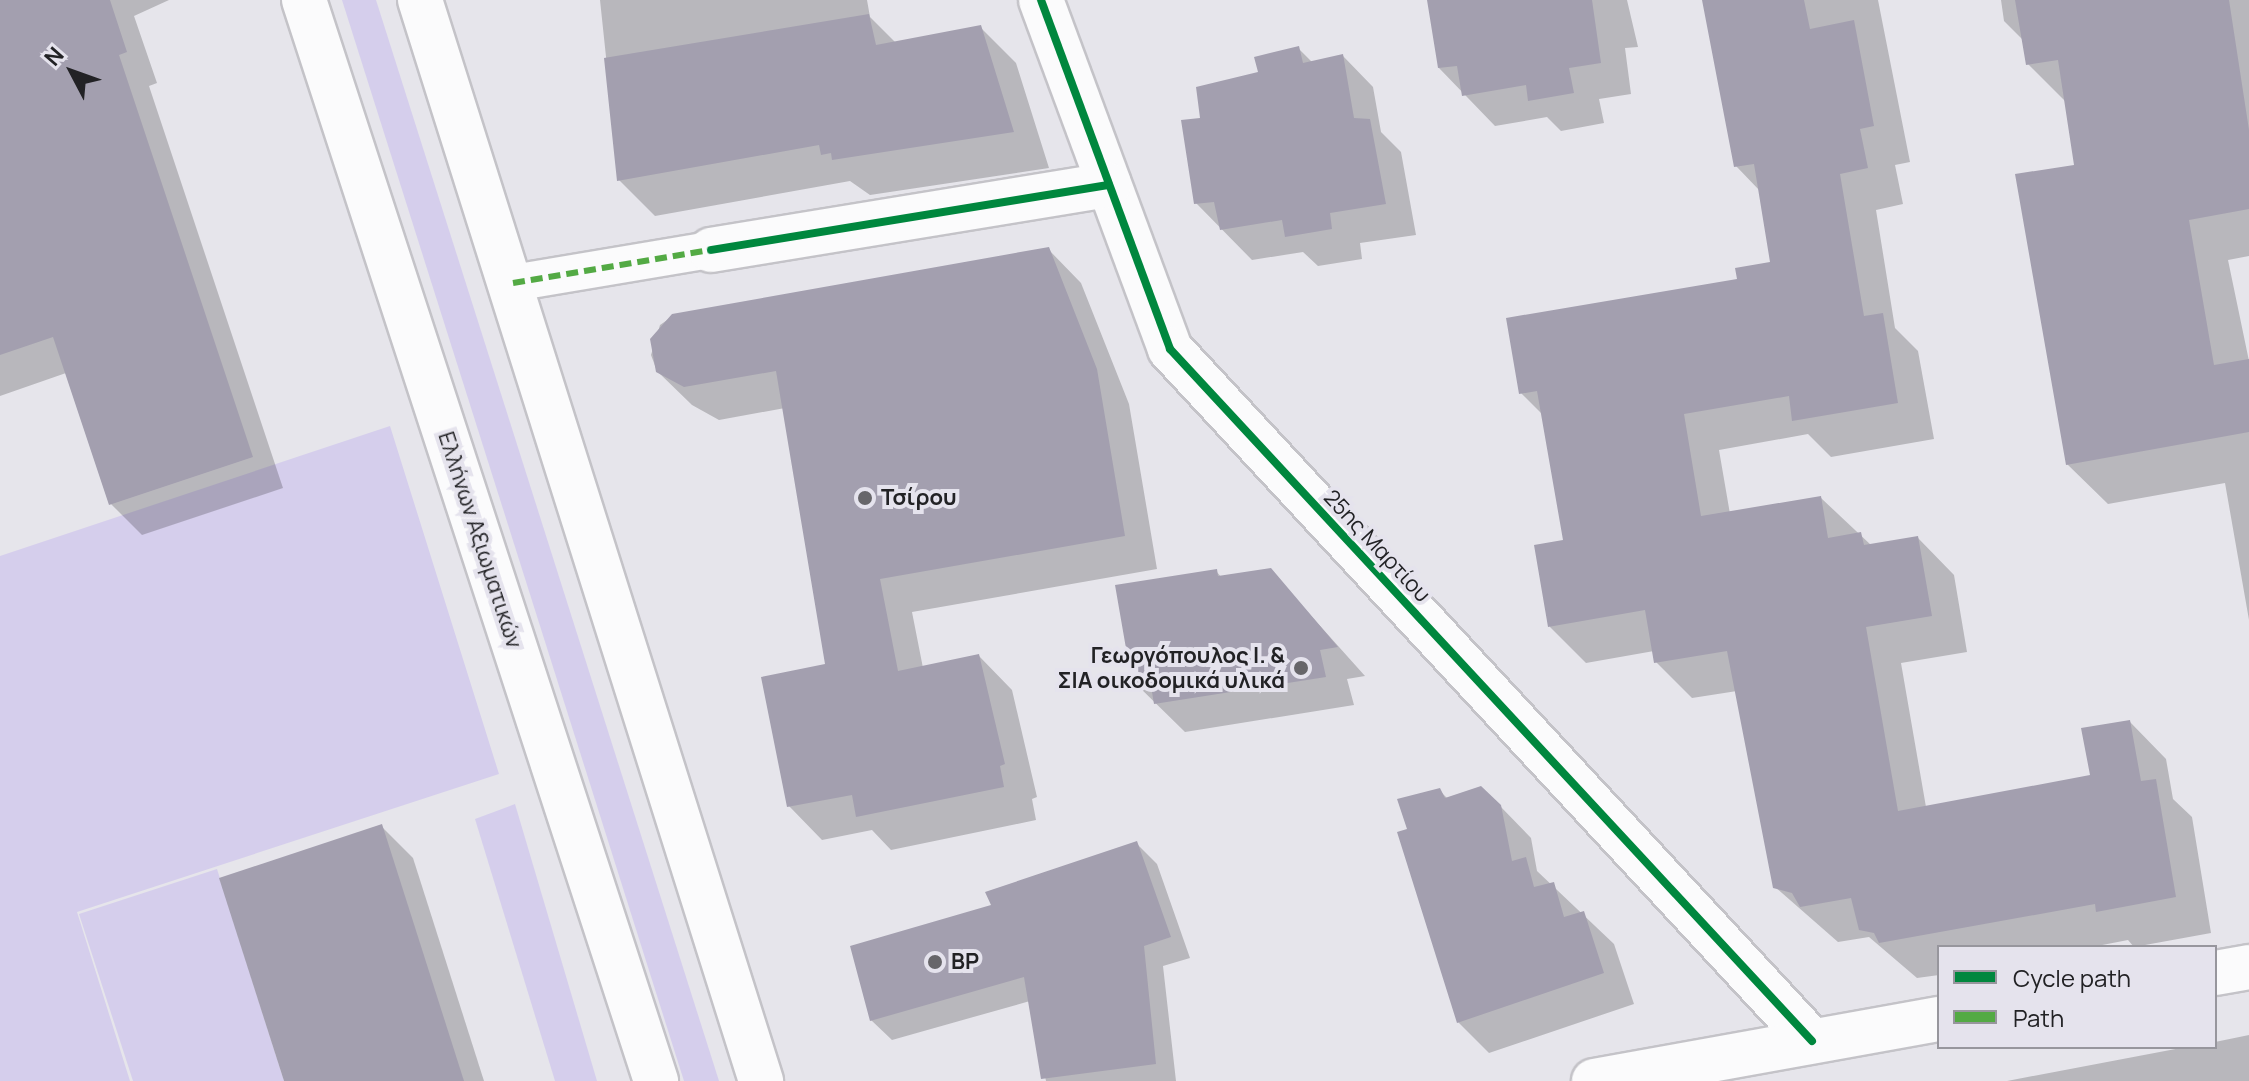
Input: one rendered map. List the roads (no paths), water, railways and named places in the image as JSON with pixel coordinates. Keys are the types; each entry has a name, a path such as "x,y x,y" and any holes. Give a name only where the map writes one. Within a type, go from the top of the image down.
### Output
{"main road":[{"name":"Ελλήνων Αξιωματικών","path":"304,0 656,1081"},
{"path":"420,0 513,283 761,1081"},
{"name":"25ης Μαρτίου","path":"1041,0 1159,330 1185,368 1812,1041"},
{"path":"711,250 1109,185"},
{"path":"2217,973 2249,967"},
{"path":"1594,1081 1704,1072 1812,1041 1937,1019"}],"street":[{"path":"513,283 711,250"}],"place":[{"name":"Τσίρου","path":"865,498"},
{"name":"Γεωργόπουλος Ι. & ΣΙΑ οικοδομικά υλικά","path":"1301,668"},
{"name":"BP","path":"935,962"}]}
